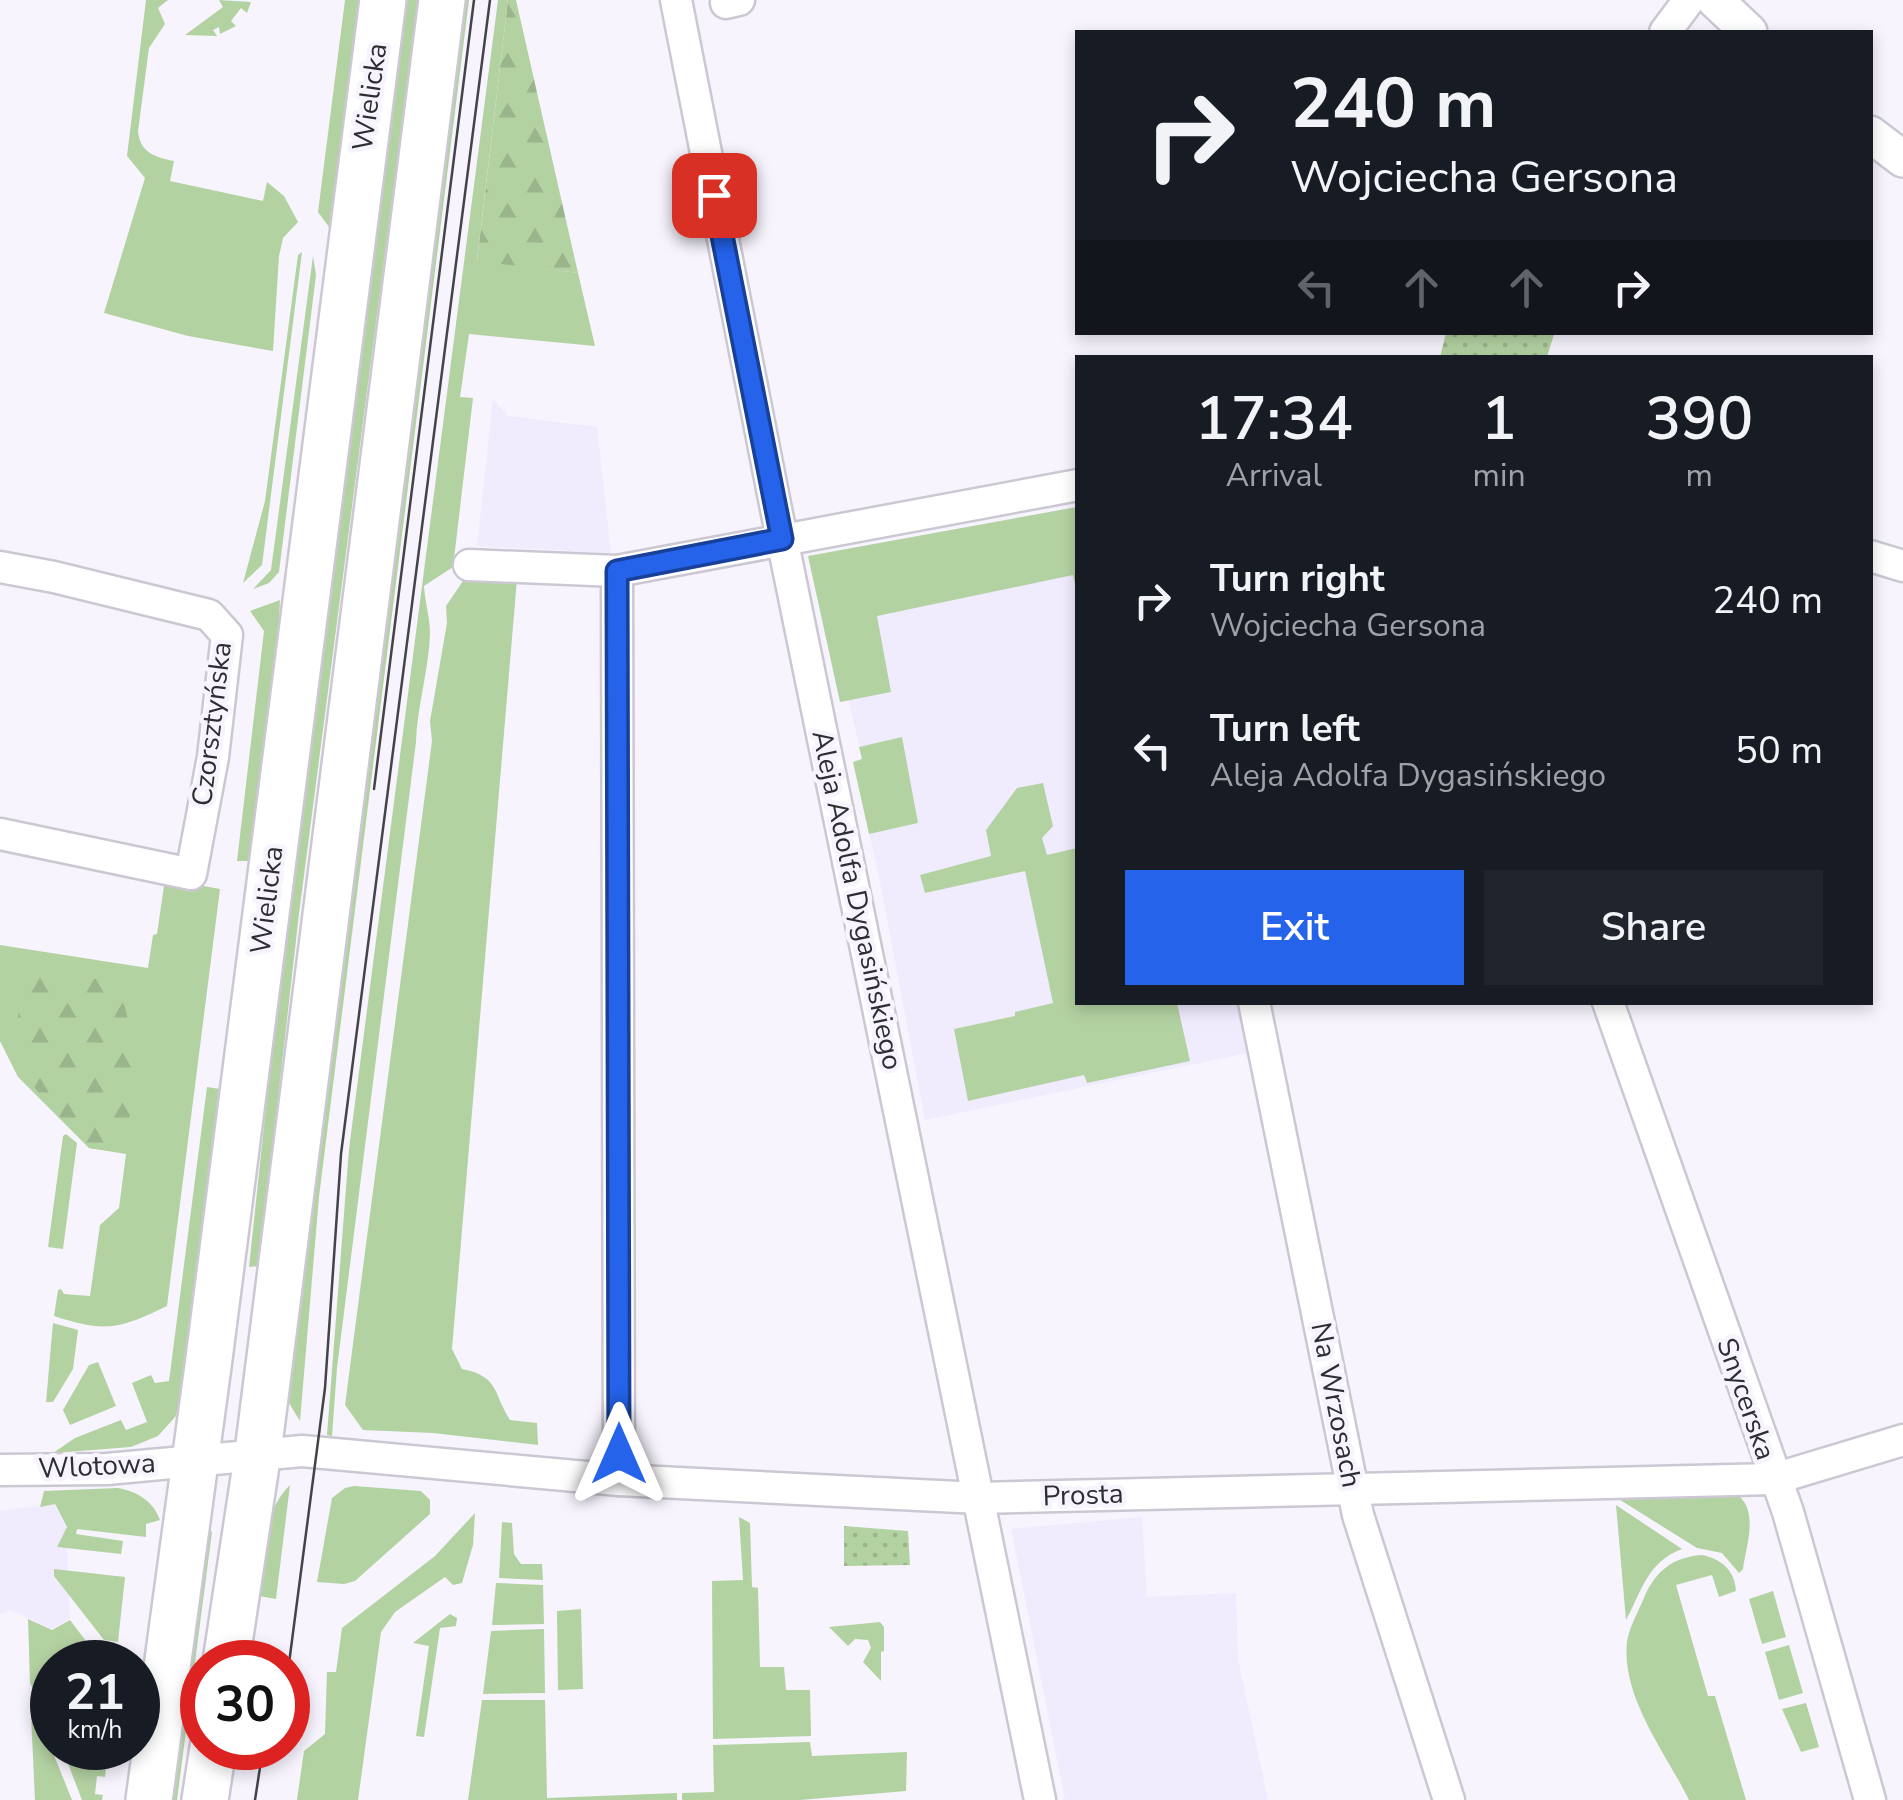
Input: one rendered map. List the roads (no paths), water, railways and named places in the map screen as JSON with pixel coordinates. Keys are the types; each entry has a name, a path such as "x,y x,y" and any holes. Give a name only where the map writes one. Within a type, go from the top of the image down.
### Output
{"main road":[{"name":"Wielicka","path":"148,1800 383,0"},
{"path":"229,1640 258,1452 442,0"},
{"path":"205,1800 210,1770"}],"street":[{"name":"Aleja Adolfa Dygasińskiego","path":"676,0 1040,1800"},
{"path":"1666,30 1689,0"},
{"path":"1714,0 1747,30"},
{"path":"1873,136 1903,159"},
{"path":"469,565 617,571 1075,486"},
{"path":"1873,557 1903,566"},
{"name":"Czorsztyńska","path":"0,567 209,615 227,635 213,757 192,874 82,848 0,834"},
{"path":"617,571 619,1480"},
{"name":"Na Wrzosach","path":"1255,1005 1352,1488 1449,1800"},
{"name":"Snycerska","path":"1609,1005 1788,1512 1870,1800"},
{"name":"Prosta","path":"258,1452 302,1451 619,1480 978,1498 1774,1479 1903,1440"},
{"name":"Wlotowa","path":"0,1470 107,1468 258,1452"}],"tram line":[{"path":"374,789 474,0"},
{"path":"292,1640 325,1388 341,1154 490,0"},
{"path":"255,1800 260,1770"}]}
